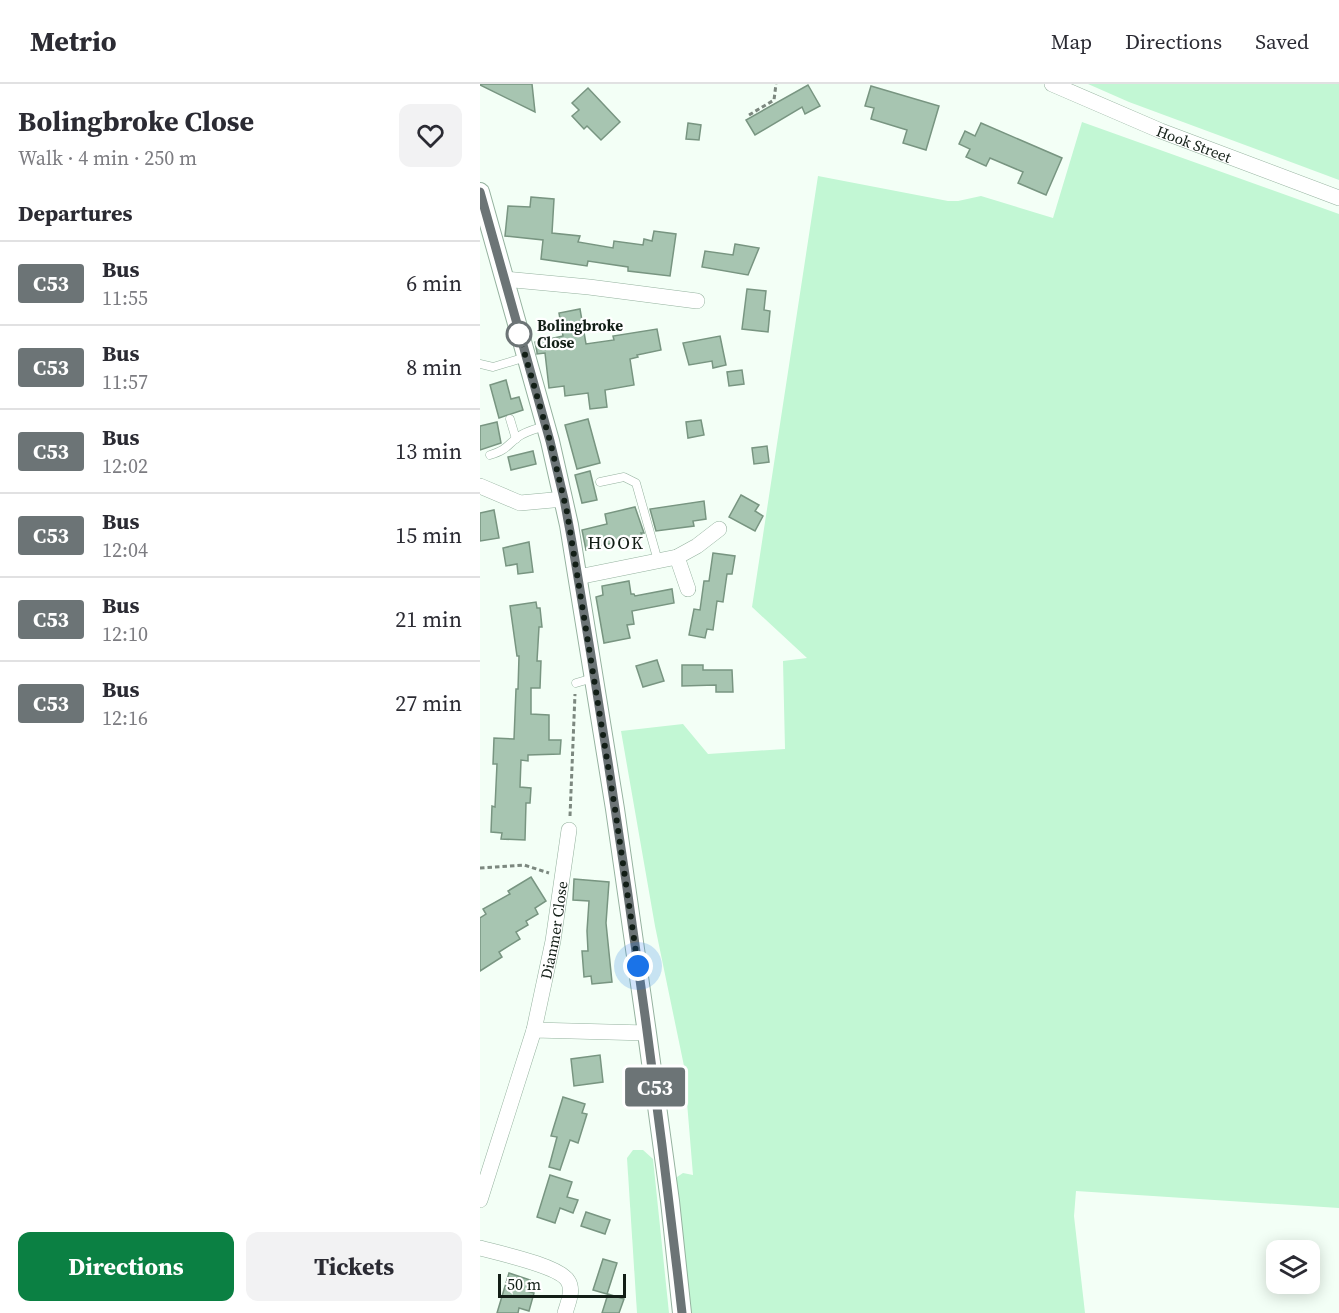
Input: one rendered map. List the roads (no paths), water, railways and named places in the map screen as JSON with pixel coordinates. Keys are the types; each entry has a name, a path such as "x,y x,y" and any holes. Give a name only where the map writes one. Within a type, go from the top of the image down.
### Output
{"street":[{"name":"Hook Street","path":"1052,84 1161,130 1339,198"},
{"path":"480,192 564,499 578,577 585,681 617,821 670,1201 682,1313"},
{"path":"504,279 592,287 697,301"},
{"path":"480,486 520,503 564,499"},
{"path":"578,577 676,557 703,542 719,528"},
{"path":"676,557 688,589"},
{"name":"Dianmer Close","path":"480,1200 534,1030 553,941 570,830"},
{"path":"534,1030 647,1033"},
{"path":"480,1248 547,1267 562,1274 571,1292 565,1313"}],"lane":[{"path":"480,364 493,367 526,357"},
{"path":"510,419 516,439"},
{"path":"490,455 507,448 524,433 545,426"},
{"path":"600,482 624,477 636,483 658,561"}],"place":[{"name":"Bolingbroke Close","path":"519,334"}],"district":[{"name":"HOOK","path":"616,542"}]}
